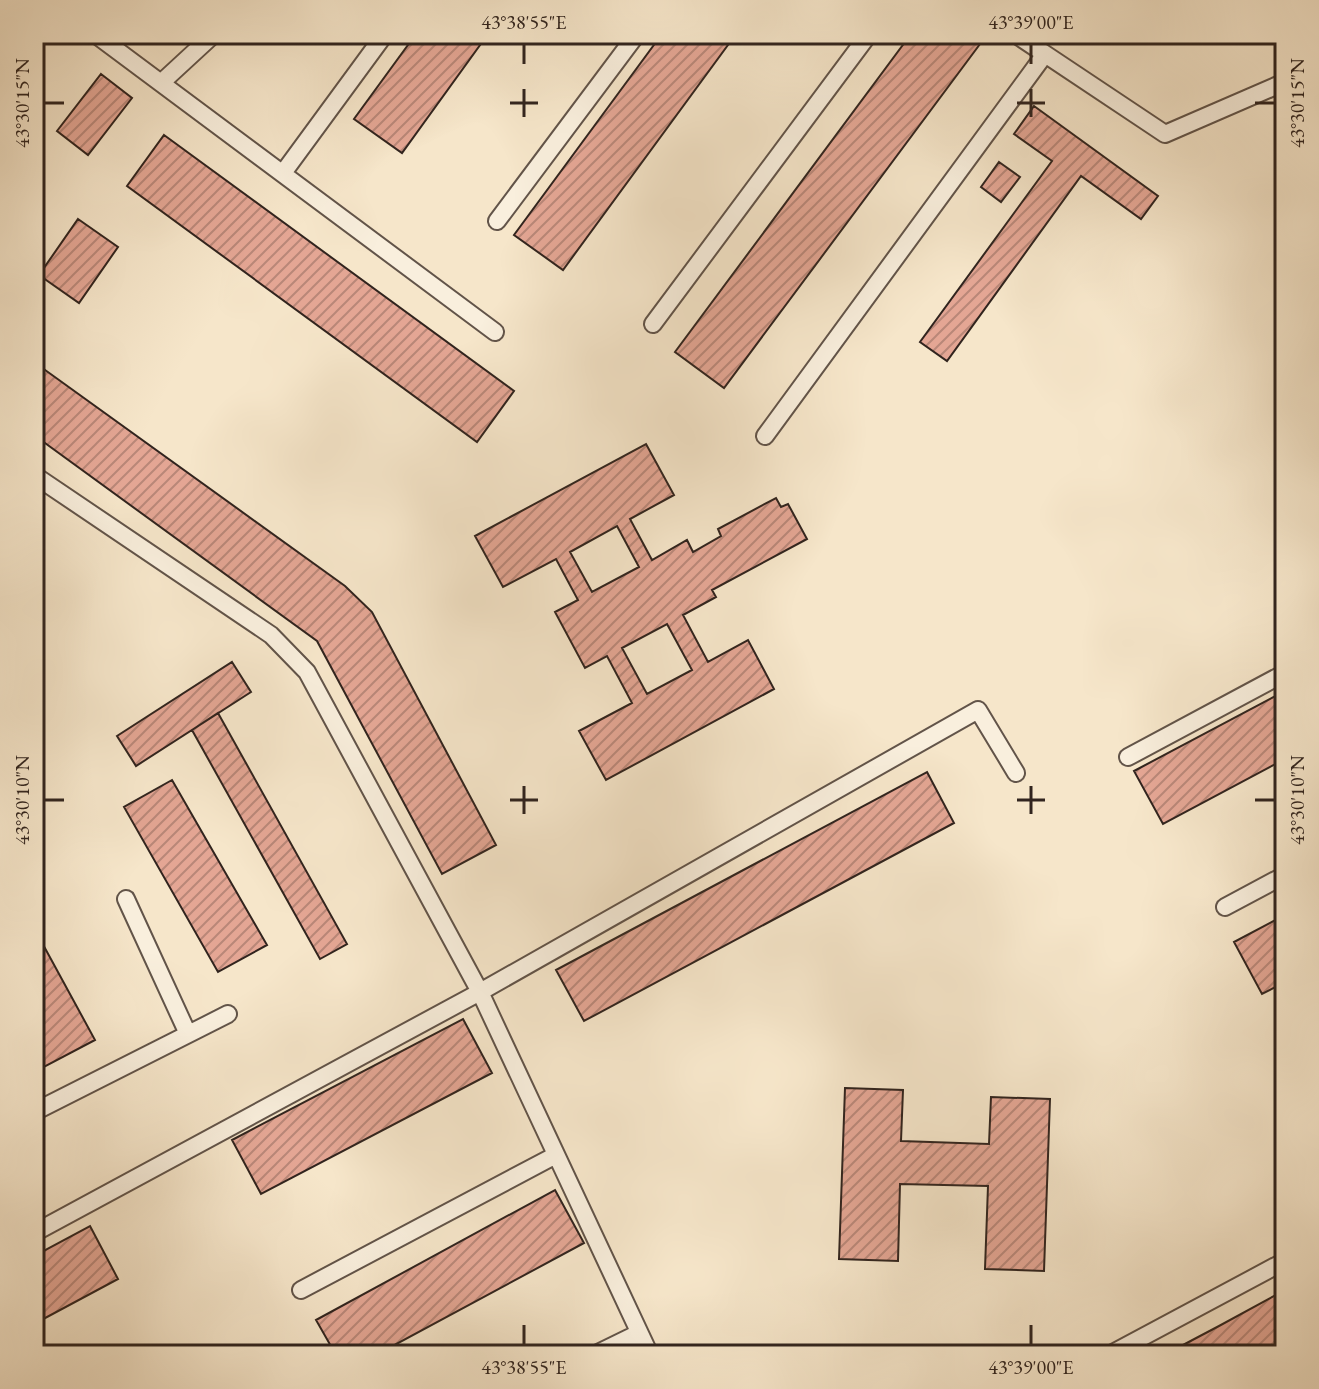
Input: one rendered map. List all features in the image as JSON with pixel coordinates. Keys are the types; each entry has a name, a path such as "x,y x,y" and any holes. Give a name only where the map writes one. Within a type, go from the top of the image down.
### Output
{"lane":[{"path":"95,34 495,332"},
{"path":"162,82 214,34"},
{"path":"283,173 385,34"},
{"path":"497,221 637,34"},
{"path":"653,324 869,34"},
{"path":"1015,34 1165,134 1285,82"},
{"path":"765,436 1045,54"},
{"path":"34,475 271,635 307,672 480,992 650,1355"},
{"path":"1128,757 1285,673"},
{"path":"34,1233 480,992 978,710 1016,773"},
{"path":"1225,907 1285,875"},
{"path":"126,899 188,1034"},
{"path":"34,1112 228,1014"},
{"path":"301,1290 556,1155"},
{"path":"1109,1355 1285,1261"},
{"path":"594,1355 639,1333"}],"building":[{"path":"416,34 488,34 402,153 354,119"},
{"path":"662,34 736,34 563,270 514,235"},
{"path":"911,34 975,34 983,40 724,388 675,352"},
{"path":"101,74 132,98 88,155 57,131"},
{"path":"1034,106 1158,196 1141,219 1081,176 947,361 920,342 1052,161 1014,134"},
{"path":"164,135 514,391 477,442 127,186"},
{"path":"999,162 1020,177 1001,202 981,187"},
{"path":"78,219 118,247 79,303 39,275"},
{"path":"34,362 345,586 372,612 496,845 442,874 317,641 34,435"},
{"path":"646,444 674,495 630,519 652,560 687,540 693,552 721,536 718,529 776,498 781,507 788,504 807,539 712,590 716,597 683,615 708,662 748,640 774,689 606,780 579,731 632,703 607,656 585,668 555,612 578,600 556,559 503,587 475,536","holes":["617,526 639,567 592,592 570,552","667,624 692,670 647,694 622,648"]},
{"path":"232,662 251,692 136,766 117,736"},
{"path":"1285,691 1285,759 1163,824 1134,771"},
{"path":"218,713 347,944 320,959 192,730"},
{"path":"927,772 954,823 584,1021 556,970"},
{"path":"172,780 267,945 218,972 124,807"},
{"path":"1285,915 1285,982 1262,994 1234,942"},
{"path":"34,928 95,1040 42,1068 34,1053"},
{"path":"463,1019 492,1073 261,1194 232,1140"},
{"path":"845,1088 903,1090 901,1141 989,1144 991,1097 1050,1099 1044,1271 985,1269 988,1186 900,1184 898,1261 839,1259"},
{"path":"555,1190 584,1243 376,1355 336,1355 316,1320"},
{"path":"90,1226 118,1279 34,1324 34,1256"},
{"path":"1285,1290 1285,1355 1164,1355 1219,1326"}]}
